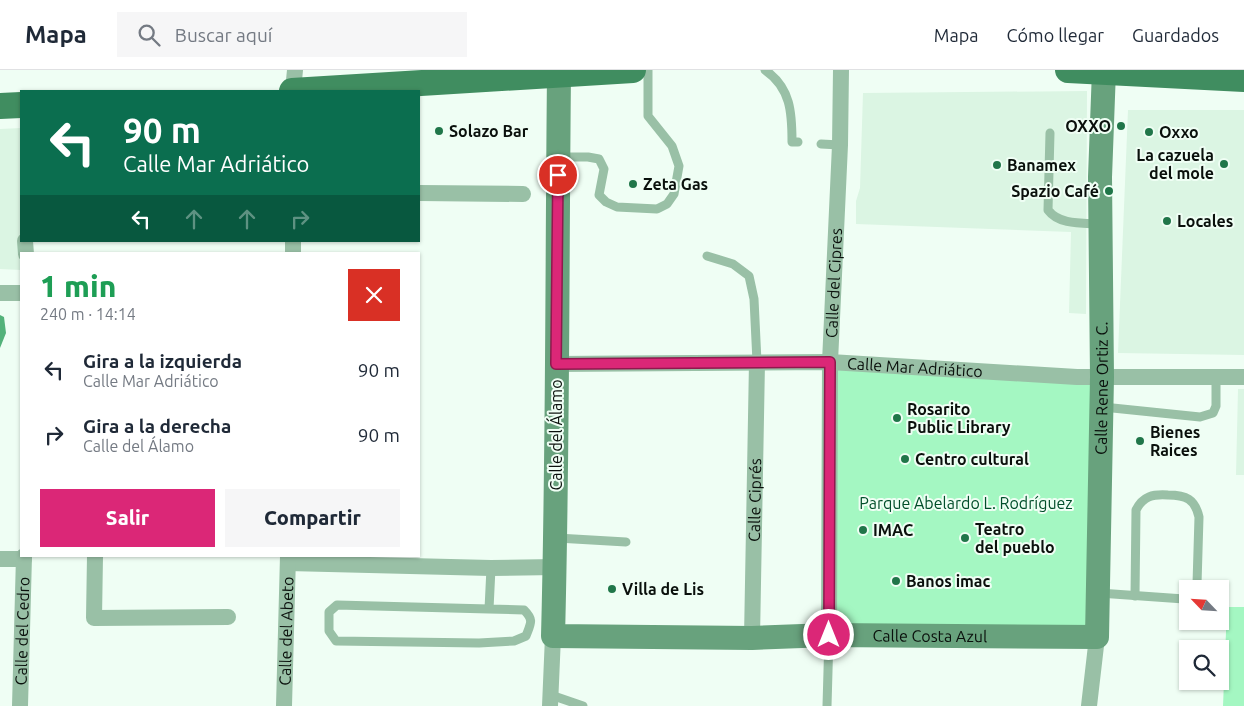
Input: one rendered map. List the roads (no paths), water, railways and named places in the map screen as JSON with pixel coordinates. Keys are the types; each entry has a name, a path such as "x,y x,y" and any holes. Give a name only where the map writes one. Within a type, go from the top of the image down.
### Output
{"main road":[{"path":"309,90 633,70"},
{"path":"1068,70 1244,79"},
{"path":"0,106 20,105"}],"street":[{"path":"293,90 295,70"},
{"name":"Calle del Cipres","path":"829,635 830,362 840,145 841,70"},
{"name":"Calle Rene Ortiz C.","path":"1089,706 1097,637 1096,593 1102,377 1100,177 1104,71"},
{"name":"Calle del Álamo","path":"551,700 556,538 559,74"},
{"path":"420,193 523,194"},
{"path":"0,293 20,293"},
{"name":"Calle Ciprés","path":"752,638 757,362"},
{"name":"Calle Mar Adriático","path":"556,364 830,362 1077,377 1244,377"},
{"path":"95,557 94,618 228,617"},
{"path":"0,559 24,558"},
{"name":"Calle del Cedro","path":"20,706 24,558"},
{"path":"288,560 492,568 555,567"},
{"name":"Calle del Abeto","path":"284,706 288,560"},
{"name":"Calle Costa Azul","path":"553,636 752,638 829,635 1097,637"}],"lane":[{"path":"558,157 599,159 604,169 599,195 606,202 617,207 657,209 667,204 674,194 679,166 672,146 648,116 648,70"},
{"path":"765,70 774,76 789,101 792,142 798,142"},
{"path":"1050,133 1048,210 1052,216 1059,219 1100,224"},
{"path":"820,144 840,145"},
{"path":"707,256 733,264 749,276 754,299 757,362"},
{"path":"1101,407 1200,416 1213,413 1216,406 1216,377"},
{"path":"1135,596 1136,510 1139,504 1154,494 1182,495 1196,507 1199,517 1198,580"},
{"path":"556,538 626,542"},
{"path":"489,609 492,568"},
{"path":"1096,593 1179,600"},
{"path":"337,605 489,609 524,610 532,623 526,636 514,641 479,643 336,640 329,631 329,612 337,605"},
{"name":"Calle del Cipres","path":"827,706 829,635"},
{"path":"551,700 583,706"}],"place":[{"name":"OXXO","path":"1121,126"},
{"name":"Solazo Bar","path":"439,131"},
{"name":"Oxxo","path":"1149,132"},
{"name":"La cazuela del mole","path":"1224,164"},
{"name":"Banamex","path":"997,165"},
{"name":"Zeta Gas","path":"633,184"},
{"name":"Spazio Café","path":"1109,191"},
{"name":"Locales","path":"1167,221"},
{"name":"Rosarito Public Library","path":"897,418"},
{"name":"Bienes Raices","path":"1140,441"},
{"name":"Centro cultural","path":"905,459"},
{"name":"IMAC","path":"863,530"},
{"name":"Teatro del pueblo","path":"965,538"},
{"name":"Banos imac","path":"896,581"},
{"name":"Villa de Lis","path":"612,589"}],"park label":[{"name":"Parque Abelardo L. Rodríguez","path":"966,503"}]}
